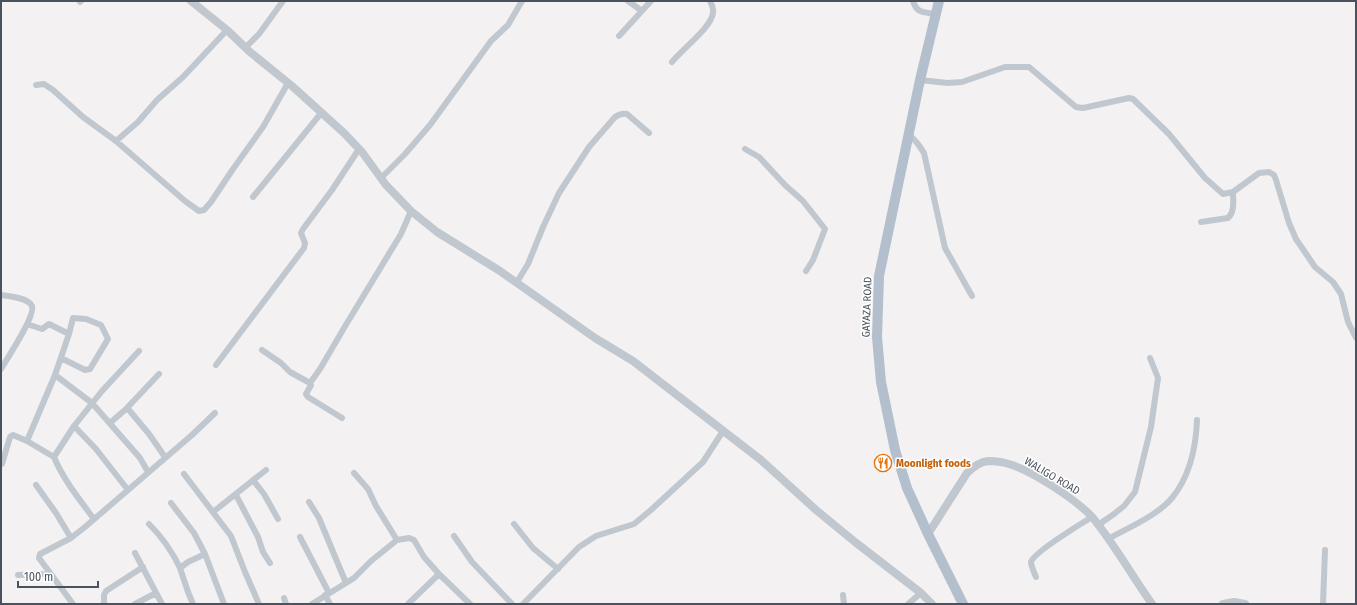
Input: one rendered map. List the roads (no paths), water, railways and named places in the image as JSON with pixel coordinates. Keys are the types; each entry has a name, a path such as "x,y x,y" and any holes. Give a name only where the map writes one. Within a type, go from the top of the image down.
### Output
{"main road":[{"name":"GAYAZA ROAD","path":"939,1 908,132 879,276 877,337 881,382 893,443 907,488 963,604"}],"street":[{"path":"191,1 322,112 359,149 381,178 411,211 437,232 516,282 595,338 633,361 761,460 816,510 922,593 932,604"},
{"path":"245,48 259,34 283,1"},
{"path":"381,178 405,154 430,125 492,41 508,25 522,1"},
{"path":"628,1 642,11"},
{"path":"619,36 651,1"},
{"path":"672,62 709,23 714,7 710,1"},
{"path":"913,1 915,8 920,11 936,14"},
{"path":"116,141 138,122 157,100 183,77 227,30"},
{"path":"920,80 948,84 962,82 1004,67 1029,67 1076,107 1083,108 1129,98 1133,99 1169,134 1205,178 1223,194 1233,192 1259,173 1269,172 1274,175 1289,223 1296,239 1315,267 1333,282 1341,294 1348,322 1356,338"},
{"path":"36,85 44,84 52,90 83,117 116,141 185,201 200,211 204,210 211,202 233,168 263,127 288,83"},
{"path":"253,197 322,112"},
{"path":"516,282 528,264 559,193 589,147 610,123 619,114 624,113 650,133"},
{"path":"908,132 924,153 945,248 972,296"},
{"path":"216,365 304,248 305,243 301,233 303,229 332,190 359,149"},
{"path":"745,149 759,157 785,185 803,201 825,229 813,260 806,272"},
{"path":"1201,222 1228,218 1233,212 1233,192"},
{"path":"342,418 308,397 306,394 311,385 310,383 398,240 411,211"},
{"path":"1,295 28,301 32,306 32,314 1,369"},
{"path":"27,441 61,358 73,318 86,319 101,325 108,338 90,369 85,370 61,358"},
{"path":"27,324 42,329 49,324 69,334"},
{"path":"262,350 281,363 290,372 310,383"},
{"path":"54,457 74,426 92,403 138,351"},
{"path":"1098,525 1124,506 1134,492 1151,427 1158,378 1150,358"},
{"path":"55,374 92,403 140,458 148,472"},
{"path":"110,423 126,409 159,374"},
{"path":"126,409 129,410 149,434 165,457"},
{"path":"73,604 39,558 40,554 71,538 215,413"},
{"path":"1108,539 1157,511 1172,498 1178,489 1192,458 1196,441 1197,420"},
{"path":"74,426 96,449 128,490"},
{"path":"523,604 579,547 596,536 634,524 651,510 703,462 723,431"},
{"path":"1,463 2,464 11,436 13,435 27,441 54,457 57,466 65,479 94,519"},
{"name":"WALIGO ROAD","path":"928,534 967,473 978,464 986,461 998,461 1012,464 1069,497 1092,517 1152,604"},
{"path":"213,512 266,470"},
{"path":"354,473 368,489 376,506 397,540"},
{"path":"184,474 231,536 259,604"},
{"path":"253,480 264,494 278,519"},
{"path":"36,485 56,513 71,538"},
{"path":"236,495 258,536 270,564"},
{"path":"309,502 319,518 346,583"},
{"path":"171,503 192,529 205,554 213,579 224,604"},
{"path":"1036,577 1031,563 1032,559 1047,547 1092,517"},
{"path":"149,524 159,534 173,553 193,604"},
{"path":"514,524 533,548 558,569"},
{"path":"454,536 472,562 512,604"},
{"path":"300,537 327,594 330,604"},
{"path":"312,604 357,576 371,561 397,540 409,538 414,540 426,560 470,604"},
{"path":"1323,604 1325,550"},
{"path":"135,553 162,604"},
{"path":"180,568 188,562 205,554"},
{"path":"104,602 104,595 106,591 143,567"},
{"path":"18,575 46,574 49,572"},
{"path":"408,604 439,574"},
{"path":"135,604 156,593"},
{"path":"908,604 922,593"},
{"path":"843,595 844,604"},
{"path":"1223,604 1234,602 1246,604"}],"place":[{"name":"Moonlight foods","path":"883,463"}]}
